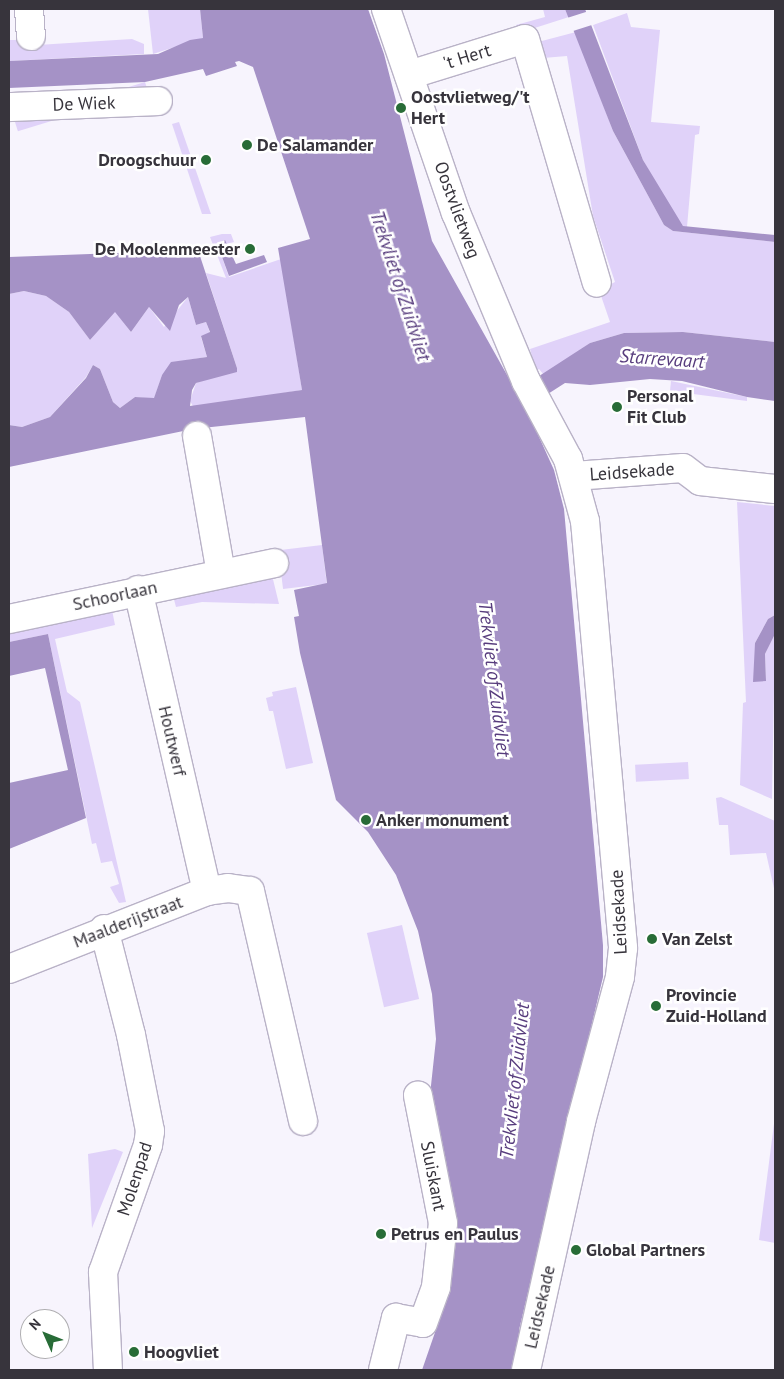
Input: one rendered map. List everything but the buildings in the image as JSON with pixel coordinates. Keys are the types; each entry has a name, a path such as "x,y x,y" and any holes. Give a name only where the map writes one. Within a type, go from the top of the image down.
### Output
{"street":[{"path":"29,9 31,36"},
{"name":"Oostvlietweg","path":"386,9 456,213 526,381 542,405"},
{"name":"'t Hert","path":"409,75 525,39 597,283"},
{"name":"De Wiek","path":"9,107 158,101"},
{"name":"Leidsekade","path":"526,1370 581,1122 615,996 623,948 585,521 574,476 542,405"},
{"path":"198,436 220,574"},
{"name":"Leidsekade","path":"574,476 683,468 700,481 775,489"},
{"name":"Schoorlaan","path":"9,619 138,590 274,563"},
{"name":"Houtwerf","path":"138,590 207,891"},
{"name":"Maalderijstraat","path":"9,969 104,929 133,922 207,891 228,888 250,891 303,1121"},
{"name":"Molenpad","path":"104,929 131,1035 150,1131 148,1145 103,1272 108,1370"},
{"name":"Sluiskant","path":"383,1370 396,1318 423,1323 436,1287 443,1223 418,1096"}],"shaded area":[{"path":"148,9 200,9 203,38 153,54"},
{"path":"543,9 565,9 569,17 519,33 516,25 545,17"},
{"path":"627,13 631,27 660,30 651,122 700,126 699,134 695,135 687,227 683,226 668,205 643,160 593,25"},
{"path":"576,32 613,131 664,225 673,231 775,242 775,342 683,332 624,333 590,343 544,375 539,369 536,371 530,349 610,322 599,290 615,282 593,216 567,56 543,58 538,42"},
{"path":"132,39 144,44 144,54 9,61 9,40 22,40 22,46"},
{"path":"145,82 148,92 18,131 15,122"},
{"path":"179,122 211,214 202,214 172,124"},
{"path":"231,234 234,242 218,246 229,277 281,259 302,390 194,408 190,401 196,383 237,368 206,273 226,278 210,237"},
{"path":"24,291 46,296 69,312 90,340 115,311 131,332 149,307 164,327 188,297 196,325 206,322 210,333 201,337 207,357 187,360 162,375 154,399 135,397 120,408 113,402 100,369 93,365 86,377 50,417 22,427 9,425 9,294"},
{"path":"671,381 747,397 747,401 670,391"},
{"path":"737,502 775,506 775,615 768,619 755,643 766,681 765,654 775,634 772,799 740,785 743,703 746,702"},
{"path":"322,545 327,584 283,589 278,550"},
{"path":"271,571 279,604 202,602 176,607 172,592"},
{"path":"111,605 115,625 55,639 67,692 80,702 126,902 119,903 110,887 119,884 112,861 101,863 96,843 92,844 48,634 9,642 9,627"},
{"path":"296,687 313,763 286,769 273,711 269,711 266,698 273,696 272,692"},
{"path":"688,762 689,779 636,782 635,765"},
{"path":"721,797 775,821 775,893 766,853 730,855 728,825 719,825 716,798"},
{"path":"402,925 419,999 384,1007 367,933"},
{"path":"775,1116 775,1243 759,1240"},
{"path":"115,1149 123,1152 92,1228 88,1154"}],"water":[{"path":"200,9 368,9 384,54 432,241 516,391 590,343 624,333 683,332 775,342 775,401 747,397 682,381 650,379 590,385 565,383 526,408 554,470 564,509 603,945 603,977 519,1330 525,1332 515,1370 422,1370 450,1289 450,1220 429,1104 436,1039 432,994 418,931 396,875 368,832 336,800 300,653 294,617 299,616 294,590 327,583 305,417 193,429 9,467 9,425 22,427 50,417 86,378 93,365 100,369 113,402 120,408 135,397 154,398 162,375 171,362 207,357 201,336 210,332 206,322 196,325 188,297 179,305 170,331 149,307 131,332 115,312 90,340 69,312 46,296 24,291 9,294 9,257 198,250 237,372 196,383 192,390 190,406 302,390 278,248 310,239 253,67 239,61 235,62 237,66 206,76 203,69 145,82 9,88 9,61 158,54 190,40 203,38"},
{"path":"565,9 585,9 643,160 683,226 775,235 775,242 673,231 664,225 613,131"},
{"path":"225,240 236,264 264,255 267,262 229,276 218,246"},
{"path":"775,615 775,634 765,654 766,681 753,682 755,643 768,619"},
{"path":"48,634 86,818 9,849 9,783 68,770 45,668 9,676 9,642"}],"pier":[{"path":"589,11 595,24 573,31 567,18"}],"place":[{"name":"Oostvlietweg/'t Hert","path":"401,108"},
{"name":"De Salamander","path":"247,145"},
{"name":"Droogschuur","path":"206,160"},
{"name":"De Moolenmeester","path":"250,249"},
{"name":"Personal Fit Club","path":"617,407"},
{"name":"Anker monument","path":"366,820"},
{"name":"Van Zelst","path":"652,939"},
{"name":"Provincie Zuid-Holland","path":"656,1006"},
{"name":"Petrus en Paulus","path":"381,1234"},
{"name":"Global Partners","path":"576,1250"},
{"name":"Hoogvliet","path":"134,1352"}],"water label":[{"name":"Trekvliet of Zuidvliet","path":"400,286"},
{"name":"Starrevaart","path":"662,359"},
{"name":"Trekvliet of Zuidvliet","path":"494,679"},
{"name":"Trekvliet of Zuidvliet","path":"515,1081"}]}
